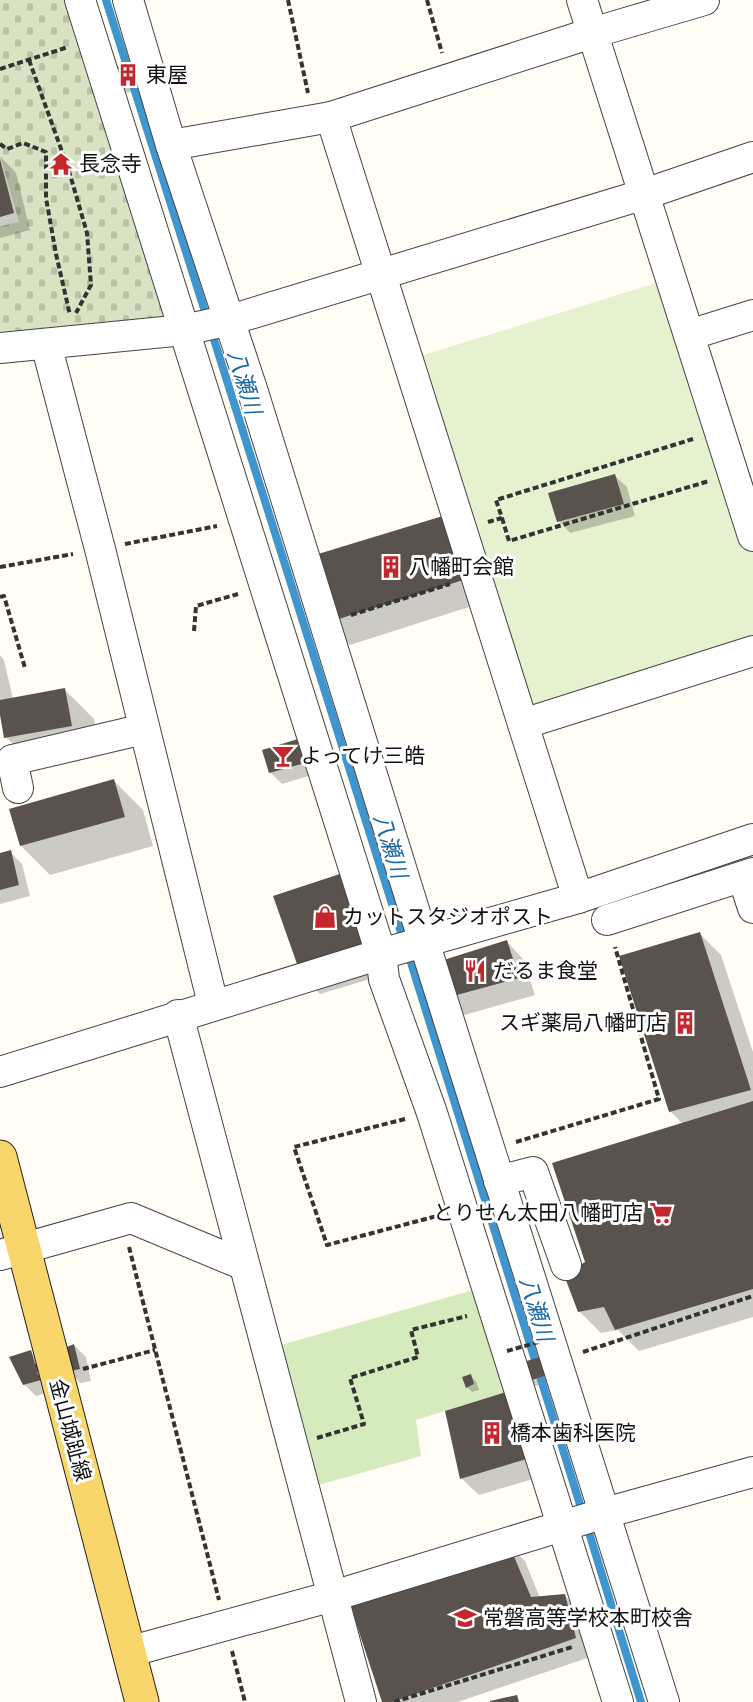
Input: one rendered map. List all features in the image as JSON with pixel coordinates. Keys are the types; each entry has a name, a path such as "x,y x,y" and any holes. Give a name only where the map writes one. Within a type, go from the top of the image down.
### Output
{"main road":[{"name":"金山城趾線","path":"0,1157 12,1252 56,1375 142,1702"}],"street":[{"path":"80,0 381,954 384,979 432,1113 618,1702"},
{"path":"129,0 171,145 230,320 500,1181 552,1360 605,1514 664,1702"},
{"path":"582,0 720,431 742,484 753,536"},
{"path":"171,145 323,118 704,0"},
{"path":"323,118 381,276 578,898"},
{"path":"0,348 184,330 230,320 645,194 753,157"},
{"path":"689,335 753,315"},
{"path":"46,344 100,549 213,1004"},
{"path":"523,724 753,651"},
{"path":"18,789 12,760 144,729"},
{"path":"0,1072 213,1004 578,898 753,839"},
{"path":"670,867 681,897"},
{"path":"607,920 748,875 753,908"},
{"path":"178,1015 361,1702"},
{"path":"500,1181 533,1172 566,1265"},
{"path":"12,1252 131,1218 244,1265"},
{"path":"128,1652 333,1596 563,1526 753,1472"}],"path":[{"path":"288,0 323,118"},
{"path":"427,0 450,79"},
{"path":"0,69 92,39"},
{"path":"0,144 7,149 23,143 46,152 46,198 72,321 91,285 87,233 69,171 29,60"},
{"path":"720,431 496,500 509,541 742,484"},
{"path":"462,530 502,518"},
{"path":"326,623 476,576"},
{"path":"194,631 196,606 265,586"},
{"path":"0,597 4,596 25,668"},
{"path":"489,1150 659,1099 607,920"},
{"path":"432,1113 294,1147 327,1245 462,1210"},
{"path":"122,1220 245,1702"},
{"path":"507,1351 552,1360 753,1296"},
{"path":"293,1446 364,1424 350,1378 418,1357 411,1330 494,1309"},
{"path":"56,1375 155,1350"},
{"path":"394,1702 599,1639"}],"green space":[{"name":"長念寺","path":"0,0 68,0 171,324 0,336 0,226 19,222 0,155"},
{"path":"672,278 753,536 753,651 523,724 408,360"},
{"path":"487,1286 519,1388 416,1420 421,1456 304,1489 267,1349"}],"building":[{"name":"東屋","path":"135,62 141,82 120,89 114,68"},
{"path":"0,159 14,213 0,217"},
{"path":"615,474 624,504 557,522 548,493"},
{"name":"八幡町会館","path":"456,512 476,576 326,623 305,558"},
{"path":"65,688 72,726 4,738 0,700"},
{"name":"よってけ三皓","path":"298,739 305,763 269,773 262,750"},
{"path":"114,779 125,817 20,846 9,809"},
{"path":"11,850 19,885 0,890 0,853"},
{"name":"カットスタジオポスト","path":"355,869 381,954 302,978 273,896"},
{"name":"スギ薬局八幡町店","path":"700,932 751,1090 669,1112 619,956"},
{"name":"だるま食堂","path":"507,940 519,978 442,999 431,964"},
{"name":"とりせん太田八幡町店","path":"753,1101 753,1289 615,1330 604,1307 578,1312 564,1275 585,1262 552,1163"},
{"path":"74,1344 80,1369 67,1372 67,1364 37,1372 41,1380 23,1385 9,1357 31,1350 35,1364 65,1356 62,1349"},
{"path":"541,1357 547,1375 526,1382 519,1363"},
{"path":"471,1374 474,1384 466,1388 462,1377"},
{"name":"橋本歯科医院","path":"519,1388 540,1455 460,1479 445,1411"},
{"name":"常磐高等学校本町校舎","path":"508,1542 531,1597 565,1594 576,1638 392,1702 382,1702 346,1592"},
{"path":"517,1695 519,1702 490,1702 490,1701"}],"waterway":[{"name":"八瀬川","path":"106,0 207,318"},
{"name":"八瀬川","path":"211,330 404,942"},
{"name":"八瀬川","path":"408,953 583,1514"},
{"name":"八瀬川","path":"587,1526 641,1702"}],"place":[{"name":"東屋","path":"128,75"},
{"name":"長念寺","path":"61,164"},
{"name":"八幡町会館","path":"391,567"},
{"name":"よってけ三皓","path":"283,756"},
{"name":"カットスタジオポスト","path":"325,917"},
{"name":"だるま食堂","path":"475,971"},
{"name":"スギ薬局八幡町店","path":"685,1023"},
{"name":"とりせん太田八幡町店","path":"661,1213"},
{"name":"橋本歯科医院","path":"492,1433"},
{"name":"常磐高等学校本町校舎","path":"465,1618"}]}
